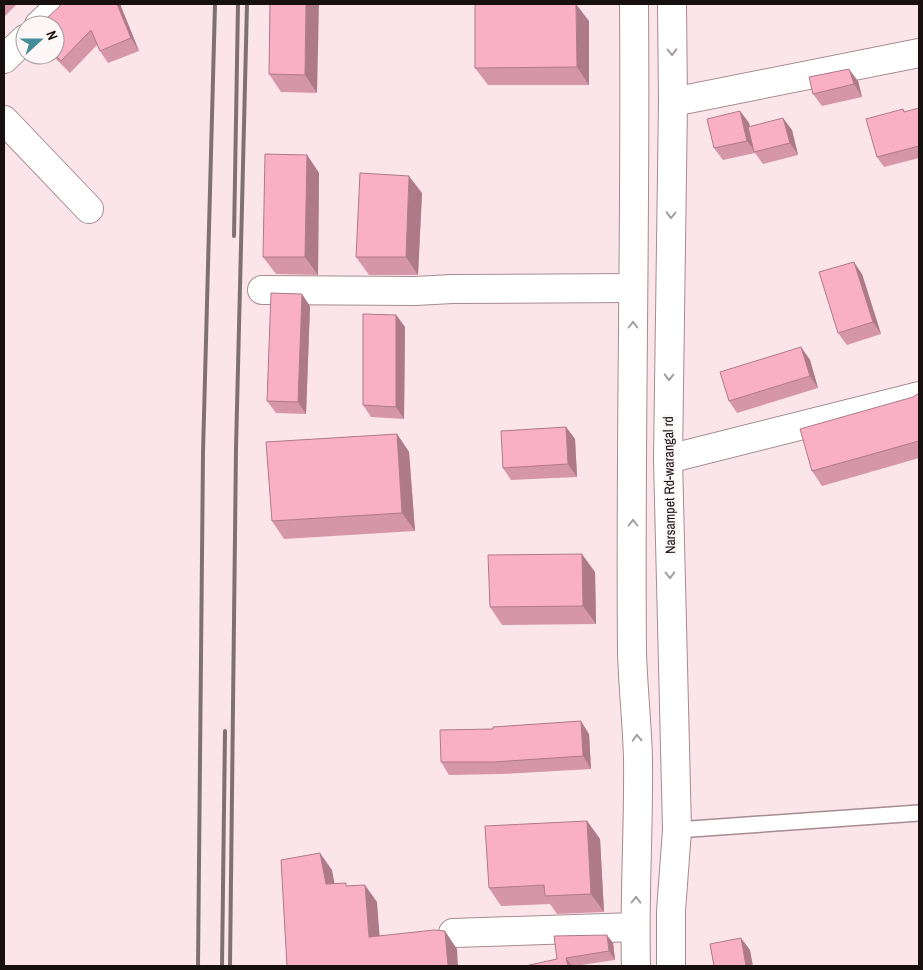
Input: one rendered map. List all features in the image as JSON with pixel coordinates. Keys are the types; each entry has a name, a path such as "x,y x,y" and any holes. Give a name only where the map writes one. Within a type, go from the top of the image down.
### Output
{"main road":[{"path":"634,4 632,655 638,758 636,966"},
{"name":"Narsampet Rd-warangal rd","path":"671,966 671,911 677,830 668,459 673,102 672,4"},
{"path":"4,59 15,49"},
{"path":"673,102 919,54"},
{"path":"4,120 89,209"},
{"path":"262,290 415,291 633,288"},
{"path":"668,459 919,396"},
{"path":"453,933 635,927"}],"lane":[{"path":"677,830 919,814"}],"building":[{"path":"61,4 117,4 131,38 100,51 91,30 65,57 65,15 50,15"},
{"path":"270,4 306,4 305,75 269,74"},
{"path":"475,4 576,4 577,67 475,68"},
{"path":"849,69 854,84 813,94 809,77"},
{"path":"919,108 919,146 877,157 866,119 903,109 904,112"},
{"path":"740,111 747,141 714,148 707,119"},
{"path":"783,118 790,143 754,152 748,127"},
{"path":"265,154 307,155 305,257 263,257"},
{"path":"360,173 409,176 406,257 356,257"},
{"path":"854,262 873,322 838,333 819,272"},
{"path":"271,293 302,294 298,402 267,401"},
{"path":"363,314 396,315 396,407 363,405"},
{"path":"801,347 810,376 729,401 720,372"},
{"path":"919,393 919,441 812,471 800,429 913,397"},
{"path":"566,427 568,464 503,468 501,431"},
{"path":"397,434 402,513 272,521 266,442"},
{"path":"582,554 583,606 490,607 488,555"},
{"path":"581,721 583,756 494,762 441,762 440,730 493,729 493,727"},
{"path":"587,821 591,894 545,896 544,885 489,888 485,826"},
{"path":"320,853 326,884 346,883 346,886 365,885 369,937 434,930 445,931 448,966 287,966 281,860"},
{"path":"607,935 609,951 566,958 568,966 525,966 557,959 554,936"},
{"path":"741,938 746,966 714,966 710,944"}],"railway":[{"path":"198,966 203,453 215,4"},
{"path":"234,236 238,4"},
{"path":"230,966 236,448 247,4"},
{"path":"222,966 225,731"}]}
